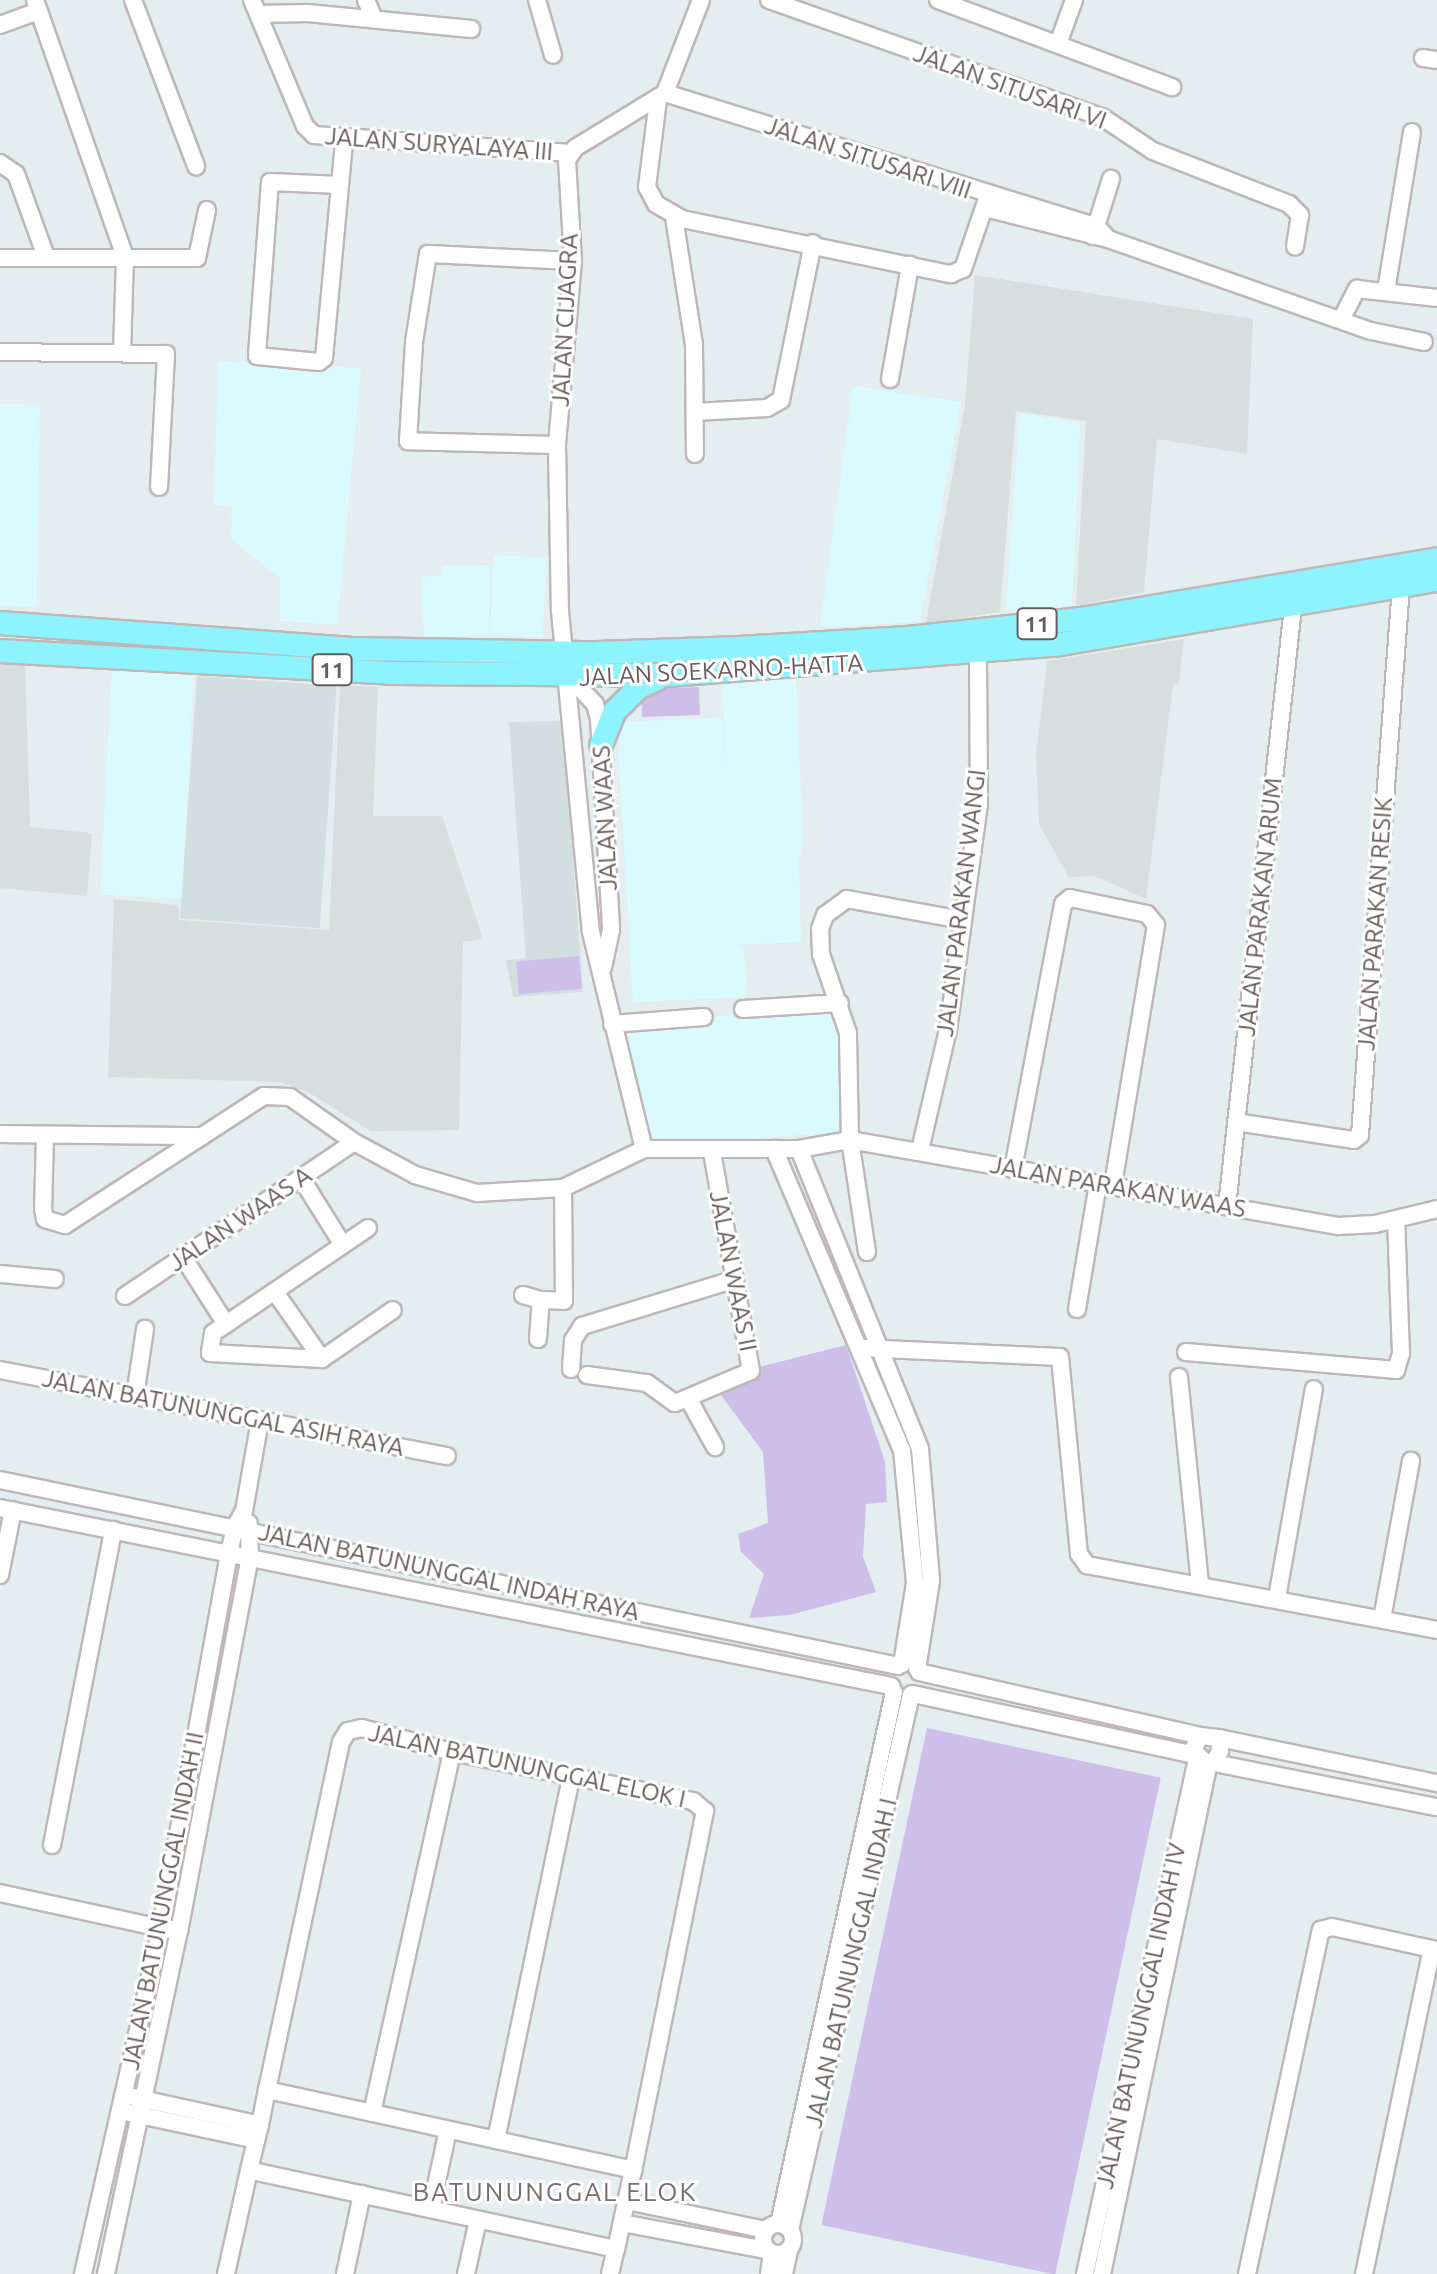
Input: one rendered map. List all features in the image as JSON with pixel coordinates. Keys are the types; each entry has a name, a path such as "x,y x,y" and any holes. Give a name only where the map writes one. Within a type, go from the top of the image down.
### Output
{"highway":[{"name":"JALAN SOEKARNO-HATTA","path":"0,623 344,648 565,653 794,645 1001,628 1153,609 1437,559"},
{"name":"JALAN SOEKARNO-HATTA","path":"0,651 238,666 569,677 669,675 978,654 1293,607 1437,580"},
{"path":"601,745 608,723 626,698 669,675"}],"street":[{"path":"133,0 196,166"},
{"path":"366,0 374,19"},
{"path":"537,0 553,55"},
{"path":"695,454 694,344 674,217 656,204 647,187 662,96 701,0"},
{"name":"JALAN SITUSARI VI","path":"769,0 1102,117 1153,151 1289,204 1300,215 1295,247"},
{"path":"938,0 1172,87"},
{"path":"1058,44 1074,0"},
{"path":"0,25 36,5 125,257 122,351"},
{"path":"255,7 471,29"},
{"name":"JALAN SURYALAYA III","path":"255,7 305,126 314,135 344,141 576,149"},
{"path":"576,149 662,96"},
{"name":"JALAN SITUSARI VIII","path":"662,96 987,202 960,273 674,217"},
{"path":"1386,291 1412,132"},
{"path":"340,185 270,182 257,356 319,362 324,358 340,185 344,141"},
{"name":"JALAN CIJAGRA","path":"565,653 557,445 573,261 576,149"},
{"path":"0,163 16,174 46,257"},
{"path":"1099,235 1111,179"},
{"path":"987,202 1099,235 1342,318 1371,331 1424,342"},
{"path":"0,258 200,257 207,210"},
{"path":"695,412 767,408 781,400 813,243"},
{"path":"557,445 408,441 414,342 428,254 573,261"},
{"path":"890,379 910,265"},
{"path":"1342,318 1357,289 1437,298"},
{"path":"0,352 162,352 168,357 159,487"},
{"name":"JALAN PARAKAN RESIK","path":"1236,1122 1354,1140 1360,1135 1401,586"},
{"name":"JALAN PARAKAN ARUM","path":"1227,1206 1293,607"},
{"name":"JALAN WAAS","path":"565,653 591,932 603,969 612,1024 644,1149"},
{"name":"JALAN PARAKAN WANGI","path":"920,1150 948,1030 979,805 978,654"},
{"name":"JALAN WAAS","path":"569,677 595,704 601,745 611,930 603,969"},
{"path":"1013,1169 1063,904 1070,898 1147,914 1156,925 1105,1185 1077,1309"},
{"path":"867,1252 850,1140 848,1033 819,937 825,915 837,905 859,900 963,920"},
{"path":"743,1009 840,1003"},
{"path":"612,1024 704,1017"},
{"path":"45,1135 43,1209 53,1224 72,1223 264,1096 290,1097 354,1142 415,1175 477,1193 563,1188 644,1149 799,1149 913,1428 926,1485 931,1581 909,1668"},
{"path":"2,1134 202,1136"},
{"path":"156,1136 168,1159"},
{"name":"JALAN PARAKAN WAAS","path":"799,1149 850,1140 1338,1226 1396,1219 1437,1209"},
{"name":"JALAN WAAS A","path":"125,1296 354,1142"},
{"path":"774,1149 897,1432 907,1485 915,1583 909,1668"},
{"name":"JALAN WAAS II","path":"689,1400 752,1368 732,1280 712,1151"},
{"path":"301,1178 343,1245"},
{"path":"523,1295 564,1301 563,1188"},
{"path":"1186,1352 1396,1370 1401,1354 1396,1219"},
{"path":"368,1228 226,1324 210,1337 210,1353 216,1356 322,1359 393,1310"},
{"path":"183,1257 226,1324"},
{"path":"0,1274 55,1279"},
{"path":"571,1369 573,1340 582,1326 732,1280"},
{"path":"275,1292 322,1359"},
{"path":"538,1339 541,1300"},
{"path":"135,1396 145,1329"},
{"path":"861,1348 1060,1357 1064,1368 1080,1561 1087,1565 1200,1582 1437,1630"},
{"name":"JALAN BATUNUNGGAL ASIH RAYA","path":"0,1370 447,1456"},
{"path":"587,1375 647,1383 675,1403 689,1400 715,1447"},
{"path":"1179,1377 1200,1582"},
{"path":"1277,1598 1314,1389"},
{"path":"252,1531 244,1511 260,1420"},
{"path":"1382,1619 1411,1461"},
{"name":"JALAN BATUNUNGGAL INDAH RAYA","path":"0,1480 909,1668 1219,1738"},
{"path":"0,1575 6,1509"},
{"name":"JALAN BATUNUNGGAL INDAH RAYA","path":"6,1509 912,1694"},
{"name":"JALAN BATUNUNGGAL INDAH II","path":"83,2274 161,1928 229,1553 235,1527 244,1511"},
{"path":"52,1845 113,1530"},
{"name":"JALAN BATUNUNGGAL INDAH II","path":"106,2274 179,1932 250,1558 252,1531"},
{"name":"JALAN BATUNUNGGAL INDAH I","path":"909,1668 921,1684 912,1694 778,2228 893,1689 890,1675 909,1668"},
{"path":"912,1694 1437,1807"},
{"name":"JALAN BATUNUNGGAL ELOK I","path":"226,2274 341,1742 348,1731 362,1728 452,1752 693,1801 705,1811 633,2170"},
{"path":"1200,1736 1203,1759"},
{"path":"1203,1759 1220,1751 1219,1738 1437,1783"},
{"path":"372,2113 452,1752"},
{"name":"JALAN BATUNUNGGAL INDAH IV","path":"1085,2274 1203,1759"},
{"name":"JALAN BATUNUNGGAL INDAH IV","path":"1102,2274 1203,1759"},
{"path":"496,2140 571,1778"},
{"path":"0,1893 179,1932"},
{"path":"1247,2274 1321,1930 1332,1927 1434,1949 1364,2274"},
{"path":"267,2090 633,2170 610,2274"},
{"path":"122,2103 258,2133"},
{"path":"431,2209 448,2130"},
{"path":"249,2170 616,2249"},
{"path":"345,2274 362,2194"},
{"path":"627,2201 778,2228"},
{"path":"466,2274 478,2220"},
{"path":"622,2223 776,2251"},
{"path":"769,2274 776,2251 778,2228"},
{"path":"778,2228 776,2251 784,2274"}],"shaded area":[{"path":"975,275 1253,319 1247,454 1157,439 1144,592 1076,606 1086,421 1016,411 1000,612 926,623 965,405"},
{"path":"218,361 361,368 337,625 280,621 280,578 231,539 232,507 214,505"},
{"path":"853,386 961,402 920,622 820,627"},
{"path":"0,404 40,405 36,607 0,606"},
{"path":"1020,413 1080,423 1072,606 1006,610"},
{"path":"494,555 547,558 543,638 490,635"},
{"path":"490,565 489,635 424,639 421,577 442,575 443,566"},
{"path":"1184,639 1179,683 1173,685 1146,899 1095,876 1069,877 1039,824 1036,756 1047,661"},
{"path":"0,659 25,661 30,827 92,833 87,896 0,888"},
{"path":"112,669 194,673 182,899 100,895"},
{"path":"197,676 337,686 320,928 180,918"},
{"path":"796,676 803,846 799,858 801,942 737,945 744,948 747,997 633,1002 617,722 722,718 727,774 722,681"},
{"path":"340,685 378,687 373,816 442,816 483,939 463,942 459,1130 371,1131 308,1092 280,1082 108,1077 114,899 178,905 179,920 329,930"},
{"path":"699,687 700,715 642,717 641,689"},
{"path":"563,721 583,992 513,997 506,960 526,958 509,722"},
{"path":"579,956 582,989 519,994 516,961"},
{"path":"839,1006 850,1131 639,1149 628,1024"},
{"path":"846,1345 885,1462 887,1502 866,1504 863,1557 876,1592 790,1615 749,1618 764,1574 741,1552 738,1534 768,1523 763,1452 718,1391 751,1369"},
{"path":"927,1728 1161,1778 1055,2274 821,2225"}],"district":[{"name":"BATUNUNGGAL ELOK","path":"555,2192"}]}
